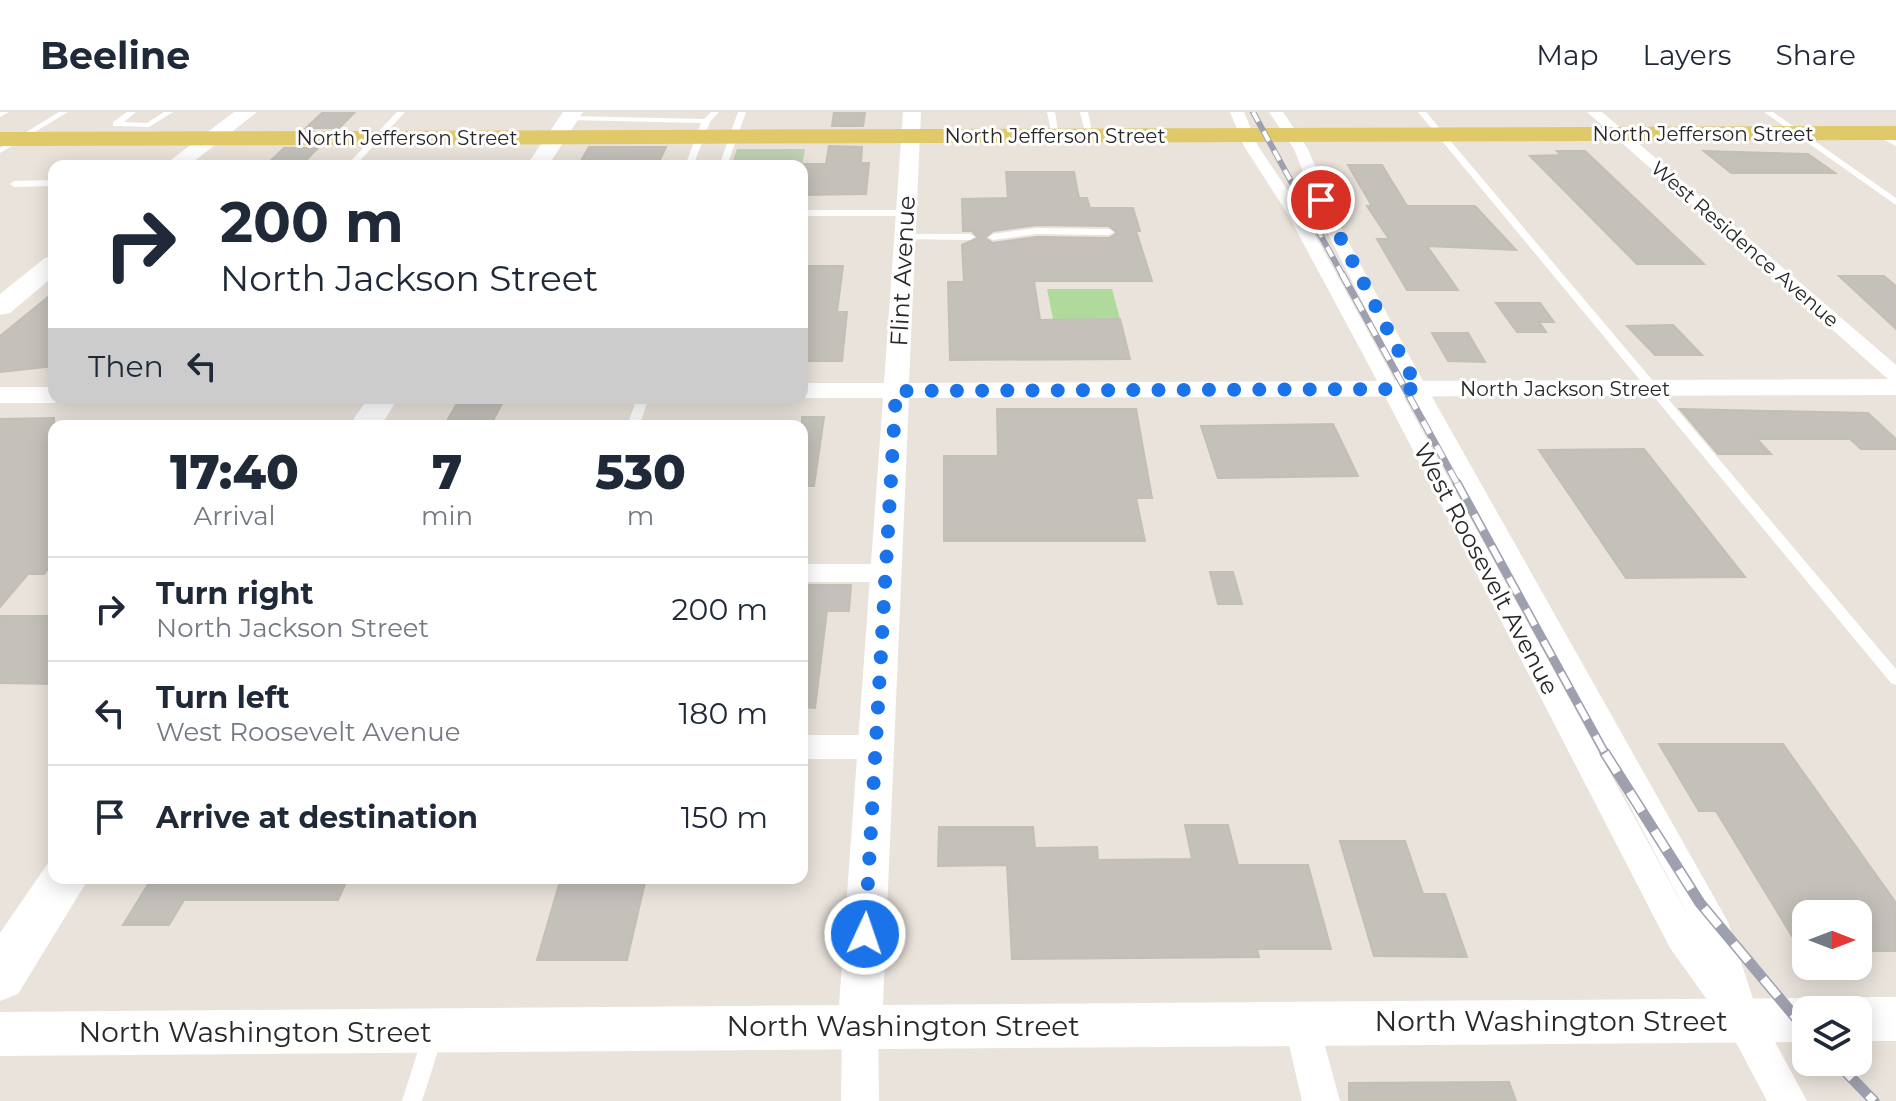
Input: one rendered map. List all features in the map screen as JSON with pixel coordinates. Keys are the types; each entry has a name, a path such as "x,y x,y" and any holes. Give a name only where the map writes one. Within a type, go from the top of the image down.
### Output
{"main road":[{"path":"157,160 218,112"},
{"path":"182,160 247,112"},
{"name":"North Jefferson Street","path":"10,138 377,138 566,122 702,129 733,137 911,124 1056,136 1241,124 1292,135 1799,134 1890,137"},
{"path":"541,160 566,122"},
{"path":"4,295 48,247"},
{"path":"4,295 48,267"},
{"path":"0,977 61,884"}],"street":[{"name":"West Roosevelt Avenue","path":"1276,112 1292,135 1332,226 1418,389 1716,933 1744,1020"},
{"name":"West Residence Avenue","path":"1594,112 1896,376"},
{"name":"Flint Avenue","path":"860,1101 860,1026 911,124"},
{"name":"West Roosevelt Avenue","path":"1241,124 1295,213 1682,937 1744,1020 1788,1101"},
{"name":"North Jackson Street","path":"808,391 1896,387"},
{"path":"0,395 48,395"},
{"path":"808,573 884,573"},
{"path":"808,747 875,747"},
{"path":"1872,1019 1896,1019"},
{"name":"North Washington Street","path":"0,1034 1792,1020"},
{"path":"1302,1023 1321,1101"}],"lane":[{"path":"0,115 5,112"},
{"path":"0,151 10,138 64,112"},
{"path":"132,112 116,124 149,125 169,112"},
{"path":"356,160 401,112"},
{"path":"691,160 702,129 715,112"},
{"path":"725,160 742,112"},
{"path":"1051,112 1056,136"},
{"path":"1084,112 1090,136"},
{"path":"1422,112 1896,679"},
{"path":"1768,112 1896,202"},
{"path":"14,184 48,183"},
{"path":"808,214 905,225 970,237"},
{"path":"993,237 1037,231 1109,232"},
{"path":"412,1101 435,1030"}],"green space":[{"path":"737,149 805,149 803,160 733,160"},
{"path":"1047,289 1112,289 1120,319 1053,319"}],"building":[{"path":"323,112 355,112 339,128 306,128"},
{"path":"834,112 865,112 863,126 832,126"},
{"path":"829,146 862,147 861,163 869,163 866,194 808,195 808,164 826,164"},
{"path":"589,147 666,147 660,160 581,160"},
{"path":"284,148 318,148 306,160 271,160"},
{"path":"1557,151 1585,151 1704,264 1637,264 1530,156 1561,155"},
{"path":"1704,151 1808,154 1835,173 1731,173"},
{"path":"1348,165 1382,165 1407,206 1475,206 1516,250 1427,246 1458,290 1407,290 1377,239 1389,239 1367,206 1372,206"},
{"path":"1006,172 1074,172 1079,198 1087,198 1090,208 1133,208 1140,231 1136,231 1152,281 1034,281 1040,320 1120,319 1130,359 950,360 948,282 964,282 962,245 978,238 972,231 963,231 962,199 1008,198","holes":["1037,225 1109,226 1117,233 1109,238 1037,237 993,243 985,238 993,231"]},
{"path":"808,266 843,266 837,312 847,312 842,361 808,361"},
{"path":"1839,276 1884,276 1896,286 1896,329"},
{"path":"48,297 48,367 0,372 0,336"},
{"path":"1496,303 1540,303 1554,322 1539,322 1546,332 1517,332"},
{"path":"1673,325 1702,355 1655,355 1627,326"},
{"path":"1432,333 1468,333 1485,362 1448,361"},
{"path":"457,404 502,404 493,420 447,420"},
{"path":"997,409 1136,409 1152,498 1136,498 1145,541 944,541 944,456 998,456"},
{"path":"1680,409 1868,413 1896,439 1896,449 1861,449 1850,439 1757,439 1771,454 1718,454"},
{"path":"802,417 824,417 814,486 808,486 808,420 802,420"},
{"path":"54,418 48,420 48,569 44,574 28,574 0,607 0,419"},
{"path":"1333,424 1358,476 1218,478 1201,426"},
{"path":"1644,449 1745,577 1626,578 1539,450"},
{"path":"1210,572 1233,572 1242,604 1218,604"},
{"path":"808,585 851,585 849,611 827,611 815,708 808,707"},
{"path":"0,616 48,616 48,684 0,683"},
{"path":"1659,744 1783,744 1896,903 1896,951 1872,951 1872,900 1792,900 1792,936 1716,811 1699,811"},
{"path":"1185,825 1228,825 1238,865 1308,865 1331,949 1257,949 1259,957 1012,959 1007,865 938,866 939,827 1033,827 1035,848 1097,847 1098,860 1192,859"},
{"path":"1340,841 1405,841 1423,894 1445,894 1467,957 1374,956"},
{"path":"148,884 345,884 338,900 184,900 169,925 123,925"},
{"path":"559,884 645,884 627,960 537,960"},
{"path":"1509,1082 1516,1101 1349,1101 1349,1083"}],"railway":[{"path":"1253,112 1343,276"},
{"path":"1342,274 1458,485"},
{"path":"1457,483 1606,755"},
{"path":"1605,753 1700,903 1792,1013"},
{"path":"1850,1076 1874,1101"}],"route":[{"path":"865,934 896,391 1418,389 1321,200"}]}
